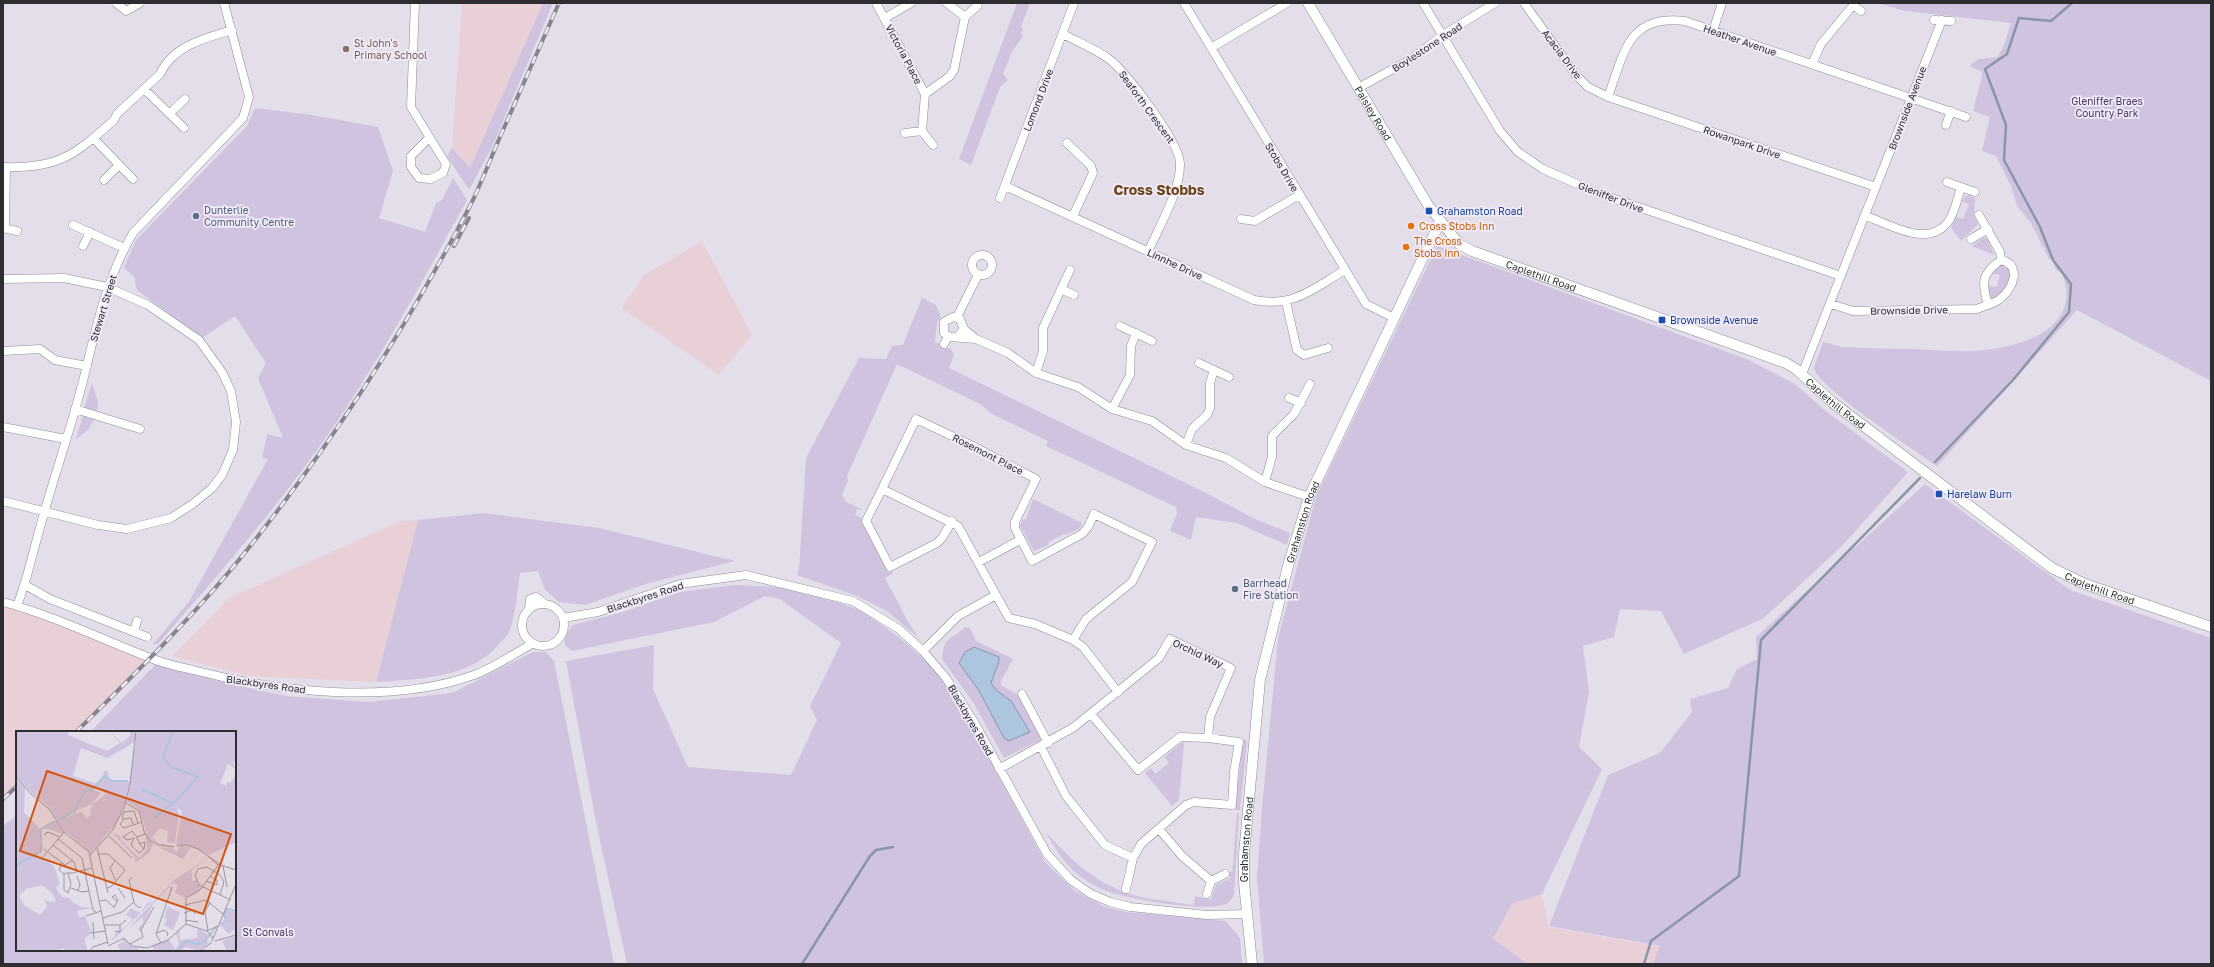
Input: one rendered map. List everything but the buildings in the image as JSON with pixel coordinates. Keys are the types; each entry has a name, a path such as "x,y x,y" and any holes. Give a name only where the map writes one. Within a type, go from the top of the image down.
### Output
{"main road":[{"name":"Paisley Road","path":"1308,3 1440,222"},
{"name":"Grahamston Road","path":"1252,964 1247,914 1244,854 1260,680 1266,649 1288,566 1309,496 1440,222"},
{"name":"Caplethill Road","path":"1440,222 1459,244 1472,251 1786,363 1802,374 1832,402 2052,568 2086,584 2211,627"}],"street":[{"path":"116,3 126,11 140,3"},
{"name":"Stewart Street","path":"17,606 25,585 44,512 75,409 107,287 124,248 133,233 244,118 249,97 224,3"},
{"path":"415,3 411,107 446,164 443,173 430,179 419,178 410,167 411,156 429,138"},
{"name":"Victoria Place","path":"876,3 925,94 922,131"},
{"path":"885,18 911,3"},
{"path":"947,3 965,18"},
{"name":"Lomond Drive","path":"1000,198 1074,3"},
{"name":"Stobs Drive","path":"1184,3 1366,304 1394,318"},
{"path":"1211,48 1287,3"},
{"name":"Gleniffer Drive","path":"1423,3 1510,144 1518,152 1543,169 1600,194 1841,276"},
{"name":"Boylestone Road","path":"1358,88 1408,61 1443,34 1495,3"},
{"name":"Acacia Drive","path":"1524,3 1576,75 1588,87 1608,97"},
{"path":"1713,31 1722,3"},
{"path":"1812,64 1821,44 1854,4 1861,11"},
{"path":"925,94 950,76 954,70 965,18 977,6"},
{"name":"Heather Avenue","path":"1608,97 1628,43 1647,25 1657,20 1670,19 1685,21 1966,116"},
{"name":"Brownside Avenue","path":"1802,374 1866,216 1911,98 1938,20 1951,21"},
{"path":"17,231 4,227 5,167 24,169 55,161 81,150 160,74 164,66 185,47 198,40 232,30"},
{"name":"Seaforth Crescent","path":"1063,34 1088,46 1116,66 1171,137 1178,151 1180,163 1178,183 1148,252"},
{"path":"144,89 184,128"},
{"name":"Rowanpark Drive","path":"1608,97 1876,187"},
{"path":"170,113 185,99"},
{"path":"1946,125 1951,111"},
{"path":"905,133 922,131 933,145"},
{"path":"94,139 133,179"},
{"path":"1068,143 1091,166 1093,174 1073,216"},
{"path":"104,180 119,165"},
{"path":"1947,182 1975,192"},
{"name":"Linnhe Drive","path":"1005,186 1254,300 1276,303 1297,299 1345,270"},
{"path":"1866,216 1917,235 1929,235 1941,229 1950,219 1961,187"},
{"path":"1241,219 1255,221 1299,195"},
{"name":"Brownside Drive","path":"1831,304 1853,311 1977,309 2002,298 2013,283 2015,275 2012,267 2001,260 2000,252 1979,215"},
{"path":"73,225 124,248"},
{"path":"1971,239 1988,229"},
{"path":"83,246 90,232"},
{"path":"1988,304 1984,291 1985,276 1990,268 2001,260"},
{"path":"1036,373 1042,351 1043,328 1070,270"},
{"path":"957,317 978,275"},
{"path":"3,279 64,278 107,287 148,305 199,340 222,372 231,391 236,422 233,450 222,475 212,488 194,503 171,518 127,529 98,525 3,501"},
{"path":"1061,289 1074,295"},
{"path":"1286,302 1297,350 1304,355 1328,348"},
{"path":"976,339 957,337 946,340 943,329 944,322 950,317 957,317 963,322 964,329 976,339 1008,353 1036,373 1078,387 1112,409 1152,421 1186,445 1226,458 1265,482 1309,496"},
{"path":"1120,326 1152,341"},
{"path":"957,337 964,329"},
{"path":"1112,409 1130,375 1130,346 1136,333"},
{"path":"3,352 40,350 55,360 87,366"},
{"path":"1199,363 1229,377"},
{"path":"1186,445 1192,429 1207,414 1210,408 1210,383 1214,370"},
{"path":"1265,482 1272,457 1272,436 1291,419 1310,384"},
{"path":"1289,398 1301,403"},
{"path":"75,409 140,429"},
{"name":"Rosemont Place","path":"882,489 916,419 918,419 1036,478 1015,522 1015,528 1020,540 1032,561 1082,534 1088,527 1094,514 1152,542 1132,582 1086,619 1073,640"},
{"path":"3,427 66,439"},
{"path":"952,521 942,538 937,543 890,567 866,521 882,489 952,521 960,528 1009,618 1035,624 1073,640 1082,647 1118,692"},
{"path":"979,562 1020,540"},
{"name":"Blackbyres Road","path":"563,618 598,612 680,584 746,575 853,601 899,629 924,651 959,695 1047,854 1071,880 1091,894 1110,902 1130,907 1207,915 1247,914"},
{"path":"25,585 50,599 147,637"},
{"path":"924,651 958,616 996,595"},
{"name":"Blackbyres Road","path":"3,602 57,620 153,659 228,679 293,690 354,692 431,687 475,675 532,644"},
{"path":"545,604 555,607 563,618 564,626 559,639 546,646 532,644 523,634 521,627 524,614 529,608 535,605 545,604"},
{"path":"134,632 137,621"},
{"name":"Orchid Way","path":"999,769 1044,745 1091,714 1159,658 1170,639 1231,668 1210,717 1208,738"},
{"path":"1022,694 1066,796 1105,845 1133,858"},
{"path":"1091,714 1138,770 1180,737 1208,738 1239,742 1234,772 1232,805 1194,802 1186,805 1141,844 1133,858 1126,889"},
{"path":"1159,829 1182,856 1211,881"},
{"path":"1207,894 1211,881 1225,874"}],"shaded area":[{"path":"462,3 543,3 470,168 452,148"},
{"path":"702,241 752,335 719,375 622,308 644,275"},
{"path":"418,520 376,682 249,676 172,656 229,598 401,521"},
{"path":"3,602 153,659 75,731 16,731 16,786 3,798"},
{"path":"1542,894 1549,927 1661,947 1653,964 1528,964 1493,940 1512,904"}],"green space":[{"path":"543,3 553,3 493,145 469,190 447,156 452,148 470,168"},
{"path":"1017,3 1030,3 1021,27 1023,30 1020,33 1023,36 1012,52 1003,74 1008,80 1000,87 971,165 959,159"},
{"name":"Gleniffer Braes Country Park","path":"1877,3 2211,3 2211,381 2077,310 1937,466 1849,403 1819,377 1814,368 1823,342 1842,347 1887,349 1975,351 1992,349 2010,346 2028,340 2043,332 2056,322 2064,309 2066,293 2062,273 2056,270 2031,223 2017,206 2011,186 1996,156 1982,151 1990,117 1973,111 1982,72 1969,66 1979,59 1997,57 2003,48 2011,23 1905,11"},
{"path":"255,108 312,115 378,127 393,171 379,218 425,232 436,203 442,200 453,178 467,200 387,343 352,399 314,455 249,538 204,591 158,644 153,644 188,603 268,459 262,458 267,434 283,438 258,378 266,363 235,316 202,338 137,290 134,277 124,267 136,240 247,126"},
{"path":"1969,195 1975,198 1974,217 1978,224 1961,241 1951,228 1956,217 1963,219 1969,204 1962,201 1964,197"},
{"path":"1983,238 1988,239 1994,255 1972,246"},
{"path":"1437,246 1749,360 1795,384 1828,413 1908,472 1843,545 1764,618 1684,654 1661,611 1620,609 1614,637 1583,646 1589,692 1579,747 1602,769 1542,894 1512,904 1493,939 1528,964 1264,964 1257,878 1278,638 1316,497"},
{"path":"2003,266 2011,271 2010,279 2003,291 1993,299 1989,296 1989,286 1997,287 2000,275 1992,273 1996,267"},
{"path":"922,298 936,305 941,317 937,323 935,342 951,349 954,355 949,368 1204,492 1255,519 1290,533 1287,545 1237,523 1196,517 1191,540 1170,531 1177,513 1176,507 1046,446 1048,441 992,414 980,404 897,364 847,476 848,481 842,495 846,502 864,510 857,509 855,515 863,519 862,522 888,572 891,571 893,573 885,578 907,620 919,638 887,611 857,596 797,575 799,569 806,458 859,358 886,359 892,346 903,345"},
{"path":"92,383 98,402 97,412 84,408"},
{"path":"83,415 95,418 88,430 76,439"},
{"path":"1925,484 2070,590 2211,638 2211,964 1653,964 1660,946 1549,926 1608,775 1660,753 1692,712 1690,699 1728,688 1737,669 1757,659 1756,637"},
{"path":"1033,499 1082,523 1080,528 1066,535 1064,534 1049,542 1048,545 1034,551 1020,526 1022,520 1026,519"},
{"path":"484,513 599,528 735,561 649,583 585,605 559,602 545,590 538,571 520,573 515,609 510,630 488,655 474,664 443,675 410,680 376,682 418,520"},
{"path":"735,585 778,587 824,597 862,611 900,638 935,669 967,717 1045,862 1075,891 1105,907 1127,912 1226,921 1240,938 1242,964 627,964 597,827 566,661 654,645 653,689 688,767 791,775 817,720 810,706 841,643 780,599 765,596 714,622 572,651 565,645 564,636 573,625 623,612 680,592"},
{"path":"965,627 970,628 976,641 1013,659 1001,681 1001,685 1018,695 1042,739 1004,758 973,702 942,659 946,642"},
{"name":"St Convals","path":"533,652 546,652 554,661 614,964 3,964 3,826 16,816 16,951 236,951 236,731 91,731 156,664 218,681 286,696 369,702 452,693"},
{"path":"1243,739 1247,741 1240,810 1235,810"},
{"path":"1181,743 1184,743 1179,800 1172,806 1145,773 1151,768 1155,774 1169,763 1164,757"},
{"path":"1237,813 1239,813 1234,895 1227,903 1217,906 1205,907 1158,903 1103,890 1080,876 1068,865 1058,853 1046,832 1085,870 1096,878 1120,890 1140,897 1194,905 1195,896 1211,900 1216,885 1231,878 1228,873 1233,871 1232,867"}],"water":[{"path":"974,647 999,657 991,683 996,690 1011,701 1030,732 1009,741 1004,738 978,689 959,663 965,652"}],"waterway":[{"path":"1935,462 2013,380 2069,312 2071,284 2053,260 2040,227 2004,160 2006,125 1985,69 2007,54 2019,18 2051,21 2072,3"},
{"path":"1644,964 1651,941 1739,876 1761,640 1920,478"},
{"path":"802,964 870,856 876,850 893,847"}],"railway":[{"path":"77,731 122,687 188,618 231,570 282,505 341,423 396,338 470,206 559,3"},
{"path":"454,246 469,218"},
{"path":"3,799 16,787"}],"place":[{"name":"St John's Primary School","path":"346,49"},
{"name":"Grahamston Road","path":"1429,211"},
{"name":"Dunterlie Community Centre","path":"196,216"},
{"name":"Cross Stobs Inn","path":"1411,226"},
{"name":"The Cross Stobs Inn","path":"1406,247"},
{"name":"Brownside Avenue","path":"1662,320"},
{"name":"Harelaw Burn","path":"1939,494"},
{"name":"Barrhead Fire Station","path":"1235,589"}],"district":[{"name":"Cross Stobbs","path":"1159,189"}]}
